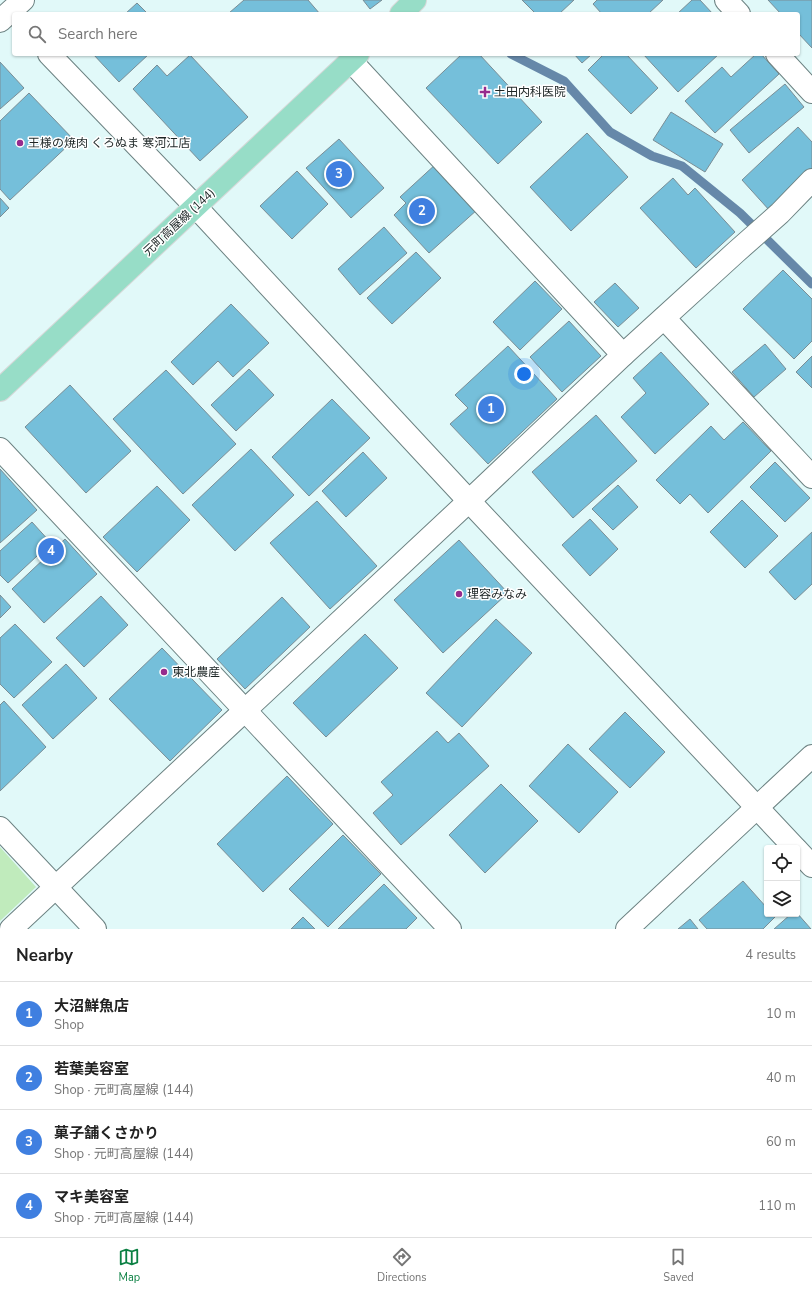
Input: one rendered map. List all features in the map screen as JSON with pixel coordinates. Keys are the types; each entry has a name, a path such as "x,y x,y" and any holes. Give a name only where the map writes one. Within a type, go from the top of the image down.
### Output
{"main road":[{"path":"403,12 415,0"},
{"name":"元町高屋線 (144)","path":"0,390 355,58"}],"street":[{"path":"726,0 737,12"},
{"path":"51,56 195,206 469,501 792,845"},
{"path":"779,56 812,92"},
{"path":"355,58 623,355"},
{"path":"12,929 623,355 780,213 812,180"},
{"path":"664,318 812,477"},
{"path":"0,449 450,929"},
{"path":"627,929 812,756"},
{"path":"0,828 95,929"},
{"path":"800,853 812,866"}],"green space":[{"path":"0,847 36,887 0,921"}],"building":[{"path":"244,0 308,0 318,12 230,12"},
{"path":"363,0 382,0 370,9"},
{"path":"522,0 574,0 561,12 534,12"},
{"path":"597,0 663,0 650,12 600,12 593,4"},
{"path":"692,0 700,0 711,12 679,12"},
{"path":"768,0 812,0 812,48 800,35 800,12 779,12"},
{"path":"137,3 146,12 127,12"},
{"path":"95,56 147,56 119,82"},
{"path":"189,56 191,56 248,117 200,161 133,89 157,65 167,76"},
{"path":"460,56 481,56 542,122 498,164 426,88"},
{"path":"576,56 590,56 582,63"},
{"path":"602,56 628,56 658,88 631,114 588,70"},
{"path":"645,56 717,56 678,92"},
{"path":"754,56 763,56 779,74 715,133 685,101 722,67 731,77"},
{"path":"0,62 24,88 0,109"},
{"path":"785,84 804,107 749,153 730,130"},
{"path":"29,93 74,140 10,200 0,189 0,121"},
{"path":"671,112 723,144 705,172 653,140"},
{"path":"798,127 812,142 812,171 770,211 742,180"},
{"path":"587,133 628,177 571,231 530,187"},
{"path":"339,139 384,188 351,218 306,168"},
{"path":"437,163 478,209 429,253 394,215 406,203 400,197"},
{"path":"297,171 328,204 292,239 260,206"},
{"path":"673,178 688,195 695,188 735,232 696,268 640,208"},
{"path":"0,198 9,208 0,217"},
{"path":"384,227 407,253 360,295 338,269"},
{"path":"416,252 441,278 392,324 367,298"},
{"path":"783,270 812,299 812,341 794,359 743,309"},
{"path":"535,281 562,309 520,350 493,322"},
{"path":"615,283 639,308 618,327 594,302"},
{"path":"231,304 269,343 233,377 218,361 193,385 171,362"},
{"path":"569,321 601,356 562,392 530,357"},
{"path":"765,344 786,369 754,397 732,372"},
{"path":"508,346 557,399 488,464 450,424 468,408 455,395"},
{"path":"661,352 709,404 655,454 621,417 646,393 633,378"},
{"path":"812,356 812,388 796,372"},
{"path":"249,369 274,395 236,431 211,405"},
{"path":"166,370 236,444 183,494 113,419"},
{"path":"70,385 131,451 86,493 25,427"},
{"path":"332,399 370,438 309,496 272,457"},
{"path":"596,415 637,461 573,518 532,472"},
{"path":"743,422 771,451 708,513 690,494 680,504 656,480 711,426 724,440"},
{"path":"251,449 294,495 235,551 192,505"},
{"path":"363,452 387,478 346,517 322,491"},
{"path":"775,462 810,498 785,522 750,487"},
{"path":"0,469 37,510 0,543"},
{"path":"618,485 638,507 613,530 592,509"},
{"path":"157,486 190,520 137,572 103,537"},
{"path":"742,500 778,536 745,568 710,532"},
{"path":"317,501 377,566 330,609 270,543"},
{"path":"590,519 618,549 590,576 562,545"},
{"path":"32,522 51,543 8,583 0,575 0,551"},
{"path":"812,532 812,584 795,600 769,572"},
{"path":"65,539 97,574 44,623 12,589"},
{"path":"459,540 508,593 443,653 394,600"},
{"path":"0,595 11,607 0,618"},
{"path":"101,596 128,625 84,667 56,638"},
{"path":"282,597 310,627 245,689 217,659"},
{"path":"496,619 532,653 462,727 426,693"},
{"path":"15,624 52,662 14,698 0,684 0,638"},
{"path":"365,634 398,668 326,737 293,703"},
{"path":"162,648 222,710 170,761 109,699"},
{"path":"66,664 97,698 53,739 22,705"},
{"path":"4,701 46,747 0,791 0,705"},
{"path":"625,712 665,752 630,788 589,749"},
{"path":"437,731 448,743 459,733 489,766 401,845 373,813 393,795 381,782"},
{"path":"568,744 618,792 579,833 529,786"},
{"path":"287,776 333,824 263,892 217,844"},
{"path":"501,784 538,821 485,873 449,835"},
{"path":"343,835 381,874 328,927 289,889"},
{"path":"743,881 764,905 764,917 775,917 763,929 707,929 699,920"},
{"path":"384,884 417,918 406,929 338,929"},
{"path":"800,916 811,929 774,929 788,917"},
{"path":"303,917 315,929 291,929"},
{"path":"690,919 698,929 678,929"}],"waterway":[{"path":"515,56 564,81 610,132 652,156 682,166 740,213 812,284"}],"place":[{"name":"土田内科医院","path":"485,92"},
{"name":"王様の焼肉 くろぬま 寒河江店","path":"20,143"},
{"name":"菓子舗くさかり","path":"339,174"},
{"name":"若葉美容室","path":"422,211"},
{"name":"大沼鮮魚店","path":"491,409"},
{"name":"マキ美容室","path":"51,551"},
{"name":"理容みなみ","path":"459,594"},
{"name":"東北農産","path":"164,672"}]}
